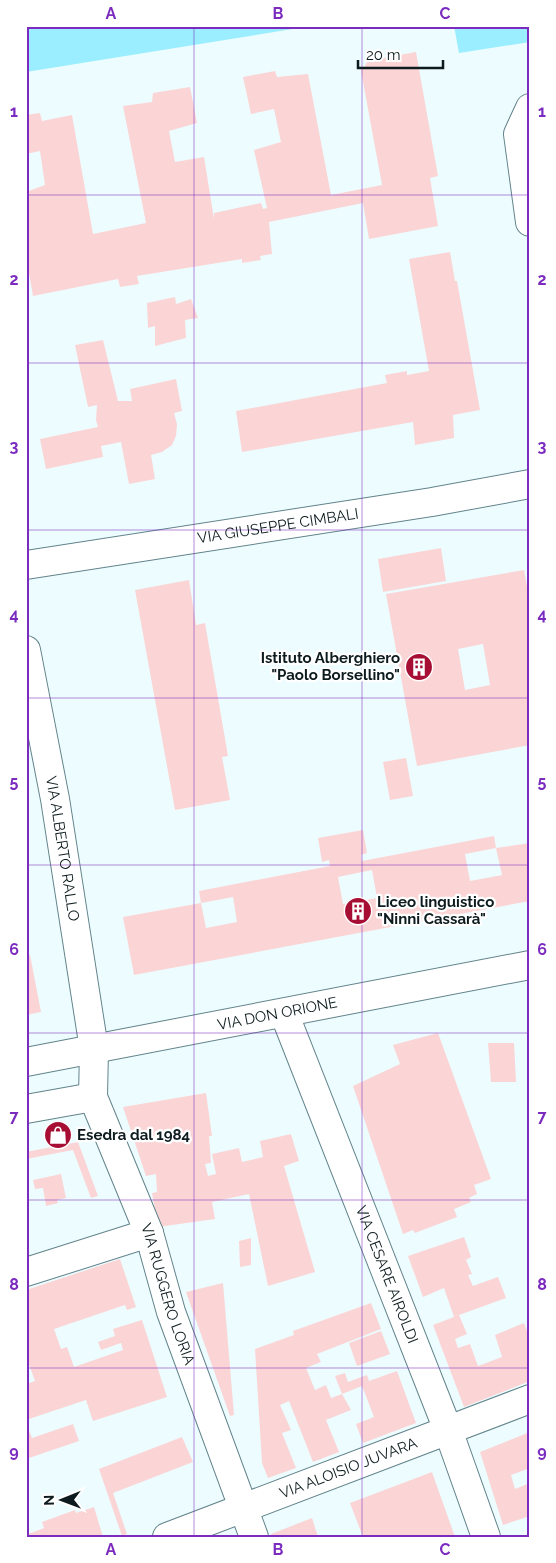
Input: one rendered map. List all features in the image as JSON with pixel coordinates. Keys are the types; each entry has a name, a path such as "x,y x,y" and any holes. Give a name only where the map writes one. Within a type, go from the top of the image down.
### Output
{"street":[{"path":"529,210 518,134 530,108"},
{"name":"VIA GIUSEPPE CIMBALI","path":"26,565 432,502 530,484"},
{"name":"VIA ALBERTO RALLO","path":"26,650 55,799 94,1050"},
{"name":"VIA DON ORIONE","path":"26,1062 530,965"},
{"name":"VIA CESARE AIROLDI","path":"284,1013 448,1430 486,1537"},
{"name":"VIA RUGGERO LORIA","path":"94,1050 94,1097 149,1233 171,1312 254,1537"},
{"path":"26,1109 94,1097"},
{"path":"26,1272 149,1233"},
{"name":"VIA ALOISIO JUVARA","path":"167,1537 530,1399"}],"shaded area":[{"path":"26,26 311,26 26,72"},
{"path":"454,26 530,26 530,42 459,53"}],"building":[{"path":"416,52 438,176 430,178 438,226 369,239 363,203 269,222 272,254 260,256 261,260 242,263 242,259 137,276 139,284 120,287 118,279 33,296 26,256 26,192 45,185 40,151 26,154 26,115 40,113 42,121 72,115 93,234 146,223 123,106 152,102 153,93 190,87 197,123 169,131 175,162 204,157 214,219 214,213 261,203 263,209 267,208 254,150 281,142 274,109 251,114 243,77 275,71 277,77 308,74 331,195 382,185 361,71 368,61"},
{"path":"450,252 480,410 453,415 454,438 415,445 413,422 242,452 236,411 387,383 385,375 407,371 407,375 429,371 409,259"},
{"path":"175,297 176,304 191,299 198,318 185,320 186,338 155,346 155,326 148,328 147,303"},
{"path":"103,340 118,401 132,401 130,389 176,379 182,411 174,413 177,424 176,436 172,445 162,452 151,455 155,479 129,484 121,442 101,446 103,457 46,469 40,439 98,427 96,420 97,405 88,407 75,345"},
{"path":"441,548 446,581 383,592 378,559"},
{"name":"Istituto Alberghiero \"Paolo Borsellino\"","path":"524,570 530,603 530,745 417,766 386,594","holes":["483,644 490,685 465,690 458,649"]},
{"path":"189,580 196,625 205,623 228,756 222,757 230,800 175,810 135,590"},
{"path":"406,758 413,796 390,800 383,762"},
{"name":"Liceo linguistico \"Ninni Cassarà\"","path":"363,830 367,853 361,855 362,861 494,836 496,848 530,843 530,901 134,975 123,917 201,903 199,891 330,866 329,860 322,862 318,838","holes":["496,848 502,875 470,881 465,854","372,870 377,898 343,904 338,877","233,897 237,922 206,928 201,903"]},
{"path":"30,955 41,1012 26,1015 26,956"},
{"path":"438,1033 491,1179 474,1185 477,1194 469,1198 471,1202 454,1209 457,1217 415,1233 413,1230 403,1234 353,1086 400,1064 393,1045"},
{"path":"488,1043 514,1043 516,1082 491,1082"},
{"path":"206,1093 212,1136 209,1136 211,1163 205,1164 208,1176 216,1174 212,1154 239,1148 242,1162 263,1157 260,1141 291,1134 299,1161 284,1166 315,1272 268,1286 249,1194 212,1202 215,1219 158,1227 152,1193 157,1192 156,1174 146,1176 123,1107"},
{"path":"78,1142 98,1196 91,1198 73,1150 26,1159 26,1152"},
{"path":"61,1174 66,1198 57,1200 58,1203 46,1206 43,1188 35,1189 33,1180"},
{"path":"464,1237 471,1257 466,1260 472,1274 468,1275 473,1286 498,1277 506,1298 459,1315 467,1334 455,1339 458,1348 470,1344 478,1366 502,1357 495,1335 524,1323 530,1339 530,1381 464,1407 433,1325 454,1317 444,1288 423,1297 408,1256"},
{"path":"251,1238 251,1265 240,1267 239,1241"},
{"path":"120,1259 136,1307 127,1310 125,1305 54,1329 61,1349 67,1347 74,1367 123,1350 121,1343 101,1350 98,1342 115,1336 113,1329 142,1320 167,1397 93,1421 86,1400 26,1420 26,1384 35,1381 26,1356 26,1290"},
{"path":"223,1283 234,1415 230,1416 186,1292"},
{"path":"371,1303 381,1329 317,1354 321,1362 306,1368 315,1390 326,1385 331,1398 342,1394 351,1410 326,1420 339,1452 313,1462 289,1401 280,1405 291,1430 282,1433 296,1468 268,1478 262,1463 255,1349 294,1335 293,1331"},
{"path":"381,1331 390,1354 357,1366 349,1343"},
{"path":"397,1371 416,1423 363,1443 356,1424 374,1417 362,1386 342,1394 335,1376 345,1373 348,1382 367,1375 369,1381"},
{"path":"26,1423 32,1438 73,1424 79,1441 26,1459"},
{"path":"530,1432 530,1468 511,1475 515,1489 530,1483 530,1516 503,1525 480,1452"},
{"path":"182,1437 193,1462 113,1493 127,1534 122,1536 99,1469"},
{"path":"432,1472 455,1537 363,1537 350,1503"},
{"path":"94,1507 103,1537 26,1537 26,1535 44,1528 42,1522 75,1510 76,1513"},
{"path":"312,1518 318,1537 272,1537 271,1534"}],"place":[{"name":"Istituto Alberghiero \"Paolo Borsellino\"","path":"419,667"},
{"name":"Liceo linguistico \"Ninni Cassarà\"","path":"358,911"},
{"name":"Esedra dal 1984","path":"58,1135"}]}
